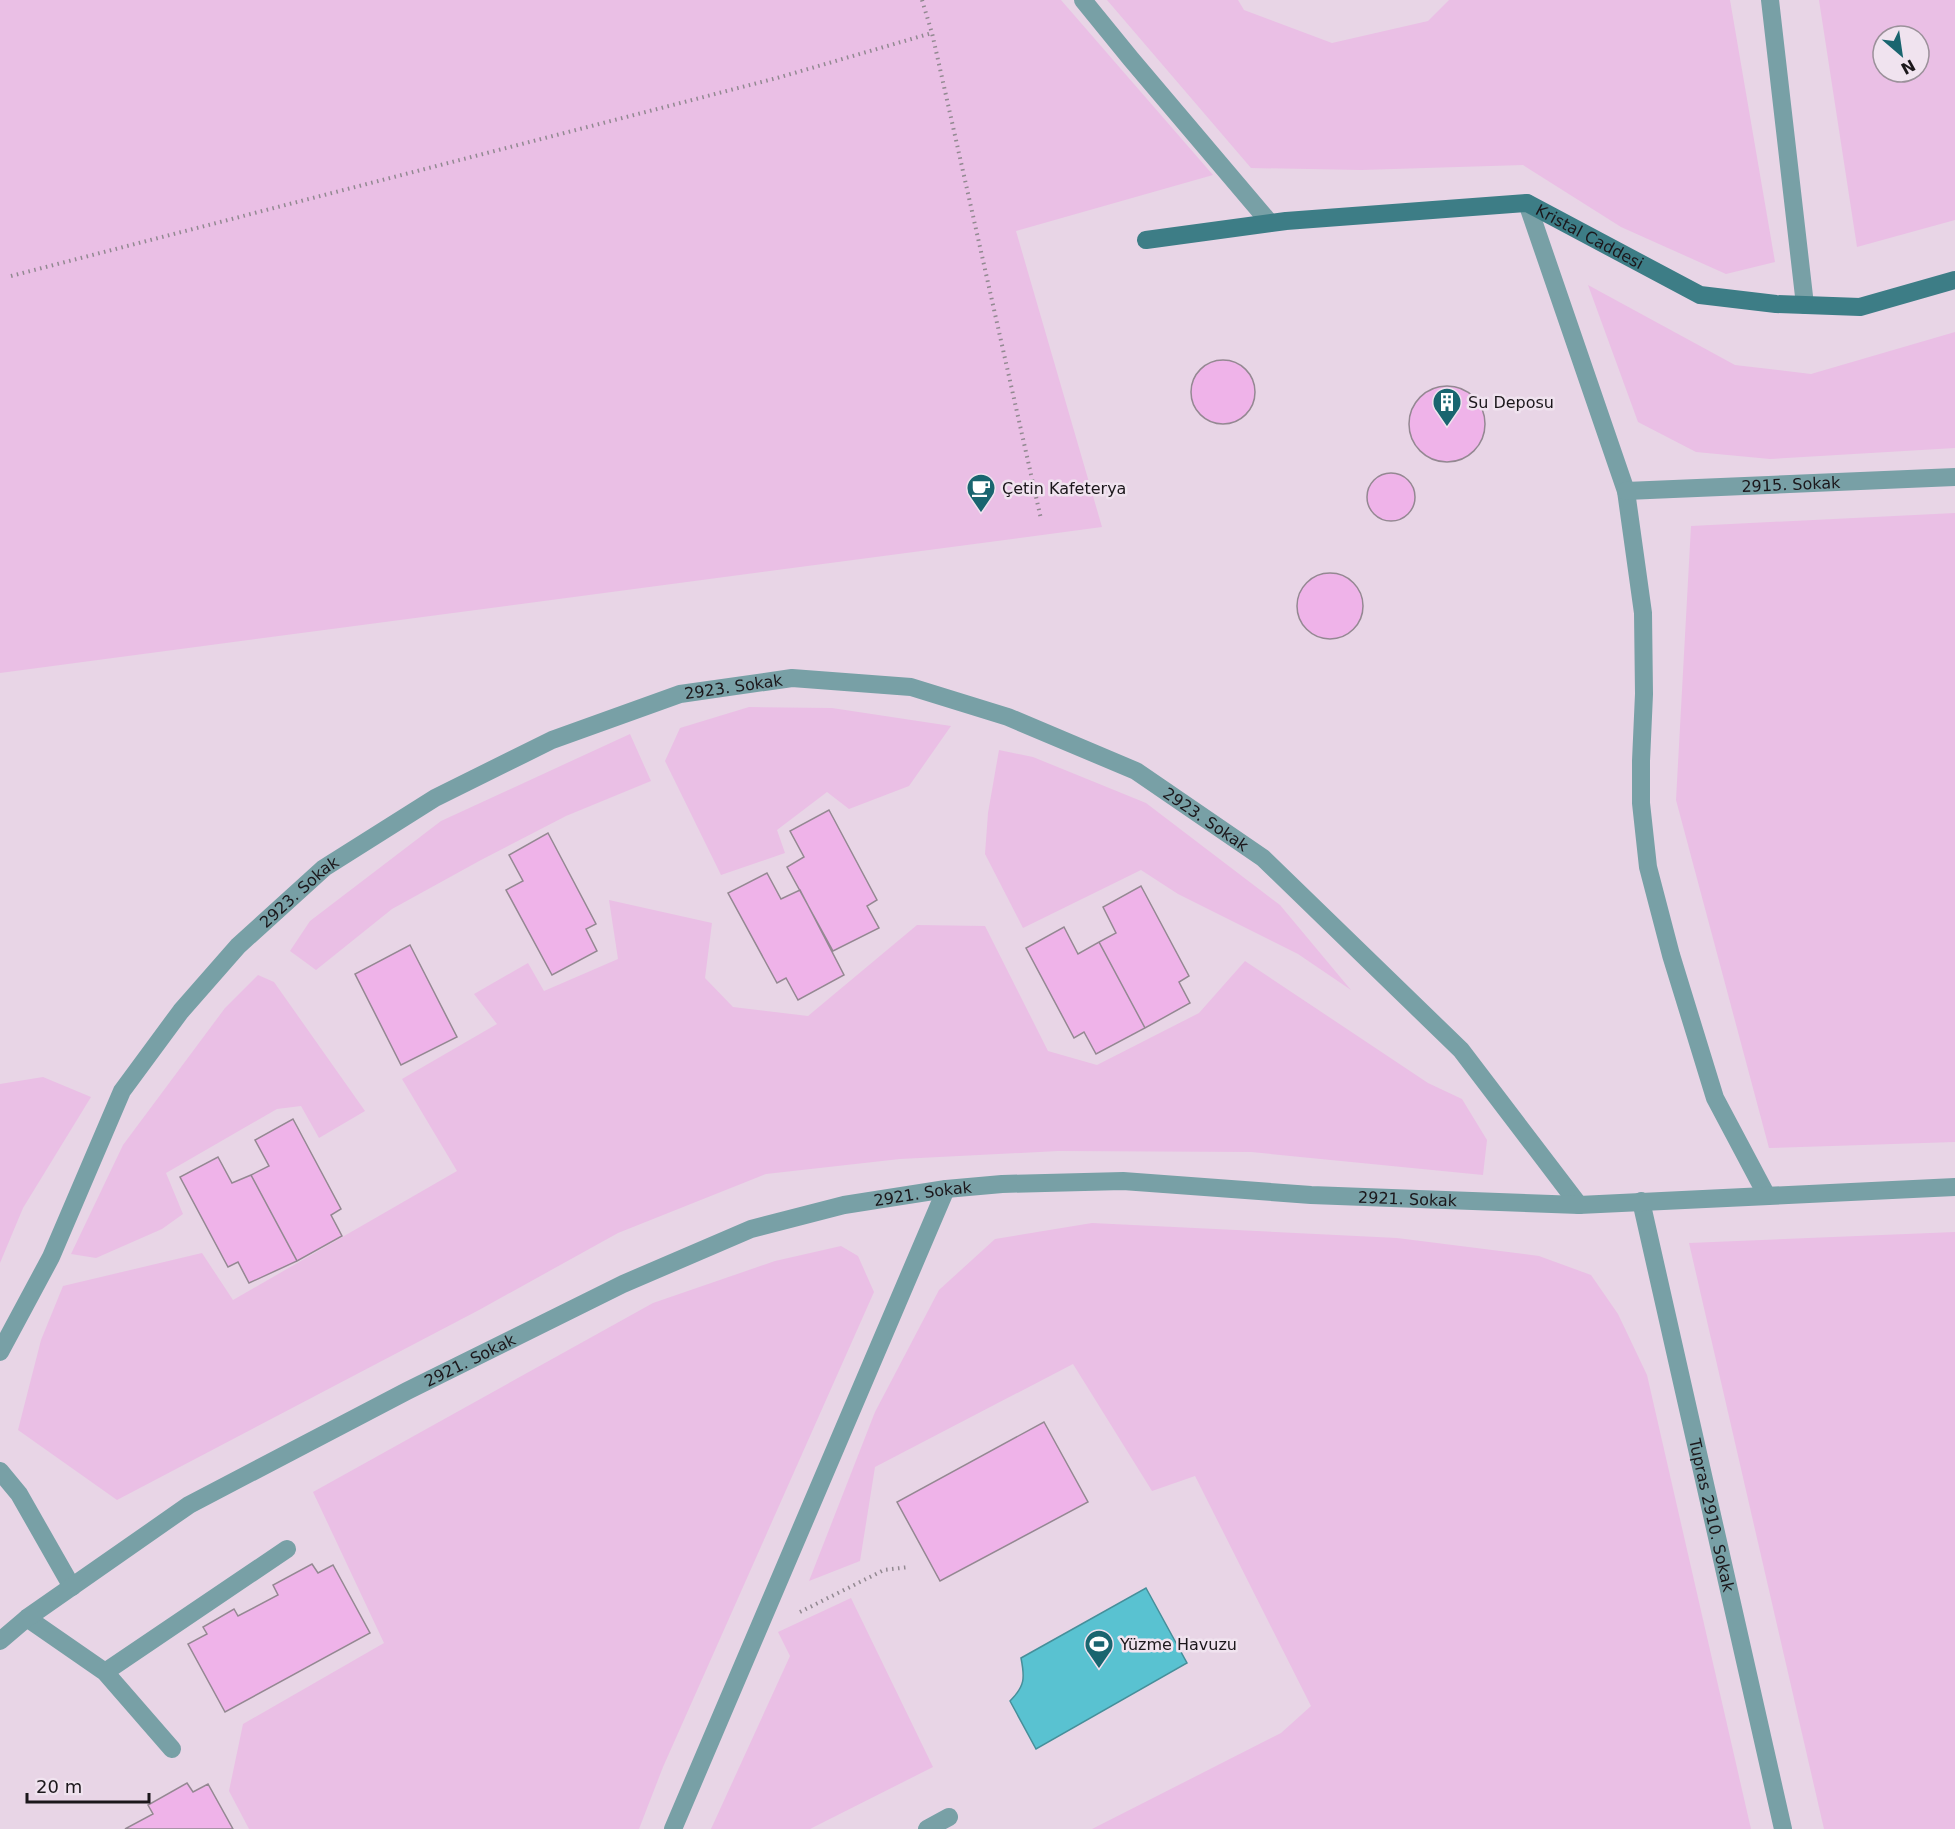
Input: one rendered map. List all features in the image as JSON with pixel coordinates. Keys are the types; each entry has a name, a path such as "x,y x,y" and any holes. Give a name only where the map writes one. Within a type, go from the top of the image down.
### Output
{"street":[{"path":"1083,0 1270,223"},
{"path":"1770,0 1805,305"},
{"path":"1527,203 1626,491 1643,613 1644,694 1641,803 1648,867 1671,955 1715,1098 1767,1196"},
{"name":"Kristal Caddesi","path":"1146,240 1270,223 1527,203 1700,295 1776,304 1860,307 1955,280"},
{"name":"2915. Sokak","path":"1626,491 1955,477"},
{"name":"2923. Sokak","path":"0,1352 51,1257 122,1091 181,1011 238,946 324,868 435,798 552,740 680,694 792,678 911,687 1008,717 1136,771 1263,858 1461,1050 1579,1204"},
{"name":"2921. Sokak","path":"0,1641 27,1618 189,1505 407,1391 623,1284 751,1229 844,1204 946,1189 1002,1184 1123,1181 1311,1195 1579,1204 1955,1187"},
{"path":"673,1829 946,1189"},
{"name":"Tupras 2910. Sokak","path":"1641,1201 1783,1829"},
{"path":"0,1472 19,1494 72,1587"},
{"path":"105,1672 287,1549"},
{"path":"27,1618 105,1672 172,1749"},
{"path":"927,1829 949,1817"}],"path":[{"path":"922,0 932,33 1041,519"},
{"path":"11,276 777,78 932,33"},
{"path":"756,1634 884,1570 909,1567"}],"shaded area":[{"path":"0,0 1955,0 1955,1829 0,1829"},
{"path":"0,0 1061,0 1213,175 1016,231 1102,527 0,673"},
{"path":"1107,0 1238,0 1244,10 1332,43 1428,21 1449,0 1730,0 1775,262 1726,274 1621,227 1523,165 1361,170 1251,168"},
{"path":"1819,0 1955,0 1955,220 1857,247"},
{"path":"1588,285 1735,365 1811,374 1955,332 1955,448 1770,459 1696,452 1638,422"},
{"path":"1955,513 1955,1142 1769,1148 1676,800 1691,526"},
{"path":"749,707 832,708 951,726 909,786 849,809 827,792 777,830 785,853 721,875 665,761 680,728"},
{"path":"630,734 651,781 566,816 392,909 316,970 290,951 310,921 441,821"},
{"path":"999,750 1033,757 1146,803 1280,905 1351,990 1298,954 1178,894 1141,870 1023,928 985,854 988,813"},
{"path":"609,900 712,923 705,978 733,1007 808,1016 917,925 985,926 1048,1051 1097,1065 1199,1013 1245,961 1428,1083 1462,1099 1487,1140 1483,1175 1251,1152 1058,1151 900,1159 766,1174 618,1233 479,1310 117,1500 18,1430 41,1340 63,1286 202,1253 233,1300 457,1171 402,1079 497,1024 474,994 528,963 544,991 618,959"},
{"path":"258,975 274,982 365,1111 319,1138 301,1106 277,1109 166,1173 183,1214 162,1229 96,1258 71,1254 123,1145 225,1008"},
{"path":"43,1077 91,1097 23,1208 0,1263 0,1084"},
{"path":"1092,1223 1397,1238 1539,1256 1591,1275 1618,1314 1647,1375 1751,1829 1092,1829 1281,1733 1311,1706 1195,1476 1152,1491 1073,1364 875,1467 860,1561 809,1581 875,1412 939,1290 995,1239"},
{"path":"1955,1232 1955,1829 1824,1829 1689,1243"},
{"path":"841,1246 858,1256 874,1292 663,1767 639,1829 249,1829 229,1791 243,1724 384,1643 313,1492 653,1303 775,1261"},
{"path":"851,1598 933,1767 810,1829 711,1829 790,1656 778,1632"}],"water":[{"name":"Yüzme Havuzu","path":"1146,1588 1187,1663 1036,1749 1010,1701 1019,1691 1023,1681 1021,1658"}],"building":[{"path":"1217,360 1229,360 1246,369 1253,380 1255,392 1253,404 1246,415 1229,424 1217,424 1205,419 1196,410 1191,398 1191,386 1196,374 1205,365"},
{"name":"Su Deposu","path":"1447,386 1462,389 1474,397 1482,409 1485,424 1482,439 1474,451 1462,459 1447,462 1432,459 1420,451 1412,439 1409,424 1412,409 1420,397 1432,389"},
{"path":"1391,473 1408,480 1415,497 1408,514 1391,521 1374,514 1367,497 1374,480"},
{"path":"1330,573 1343,575 1353,583 1361,593 1363,606 1361,619 1353,629 1343,637 1330,639 1317,637 1307,629 1299,619 1297,606 1299,593 1307,583 1317,575"},
{"path":"829,810 877,900 867,906 879,928 833,951 787,867 804,857 790,831"},
{"path":"548,833 596,924 586,929 597,951 552,975 506,890 523,881 509,855"},
{"path":"767,873 781,899 800,890 844,975 798,1000 786,978 777,983 728,893"},
{"path":"1141,886 1189,976 1179,982 1190,1003 1145,1028 1099,942 1116,933 1103,907"},
{"path":"1064,927 1078,954 1099,942 1145,1028 1096,1054 1084,1032 1074,1038 1026,948"},
{"path":"410,945 457,1037 401,1065 355,974"},
{"path":"293,1119 341,1209 331,1215 342,1236 297,1261 251,1175 269,1166 255,1140"},
{"path":"218,1157 232,1183 251,1175 297,1261 249,1283 238,1262 228,1267 180,1177"},
{"path":"1044,1422 1088,1502 940,1581 897,1502"},
{"path":"312,1564 318,1573 333,1565 370,1633 225,1712 188,1644 207,1634 203,1627 234,1609 238,1616 278,1595 273,1585"},
{"path":"187,1783 193,1792 208,1784 233,1829 125,1829 153,1814 148,1805"}],"place":[{"name":"Su Deposu","path":"1447,428"},
{"name":"Çetin Kafeterya","path":"981,514"},
{"name":"Yüzme Havuzu","path":"1099,1670"}]}
